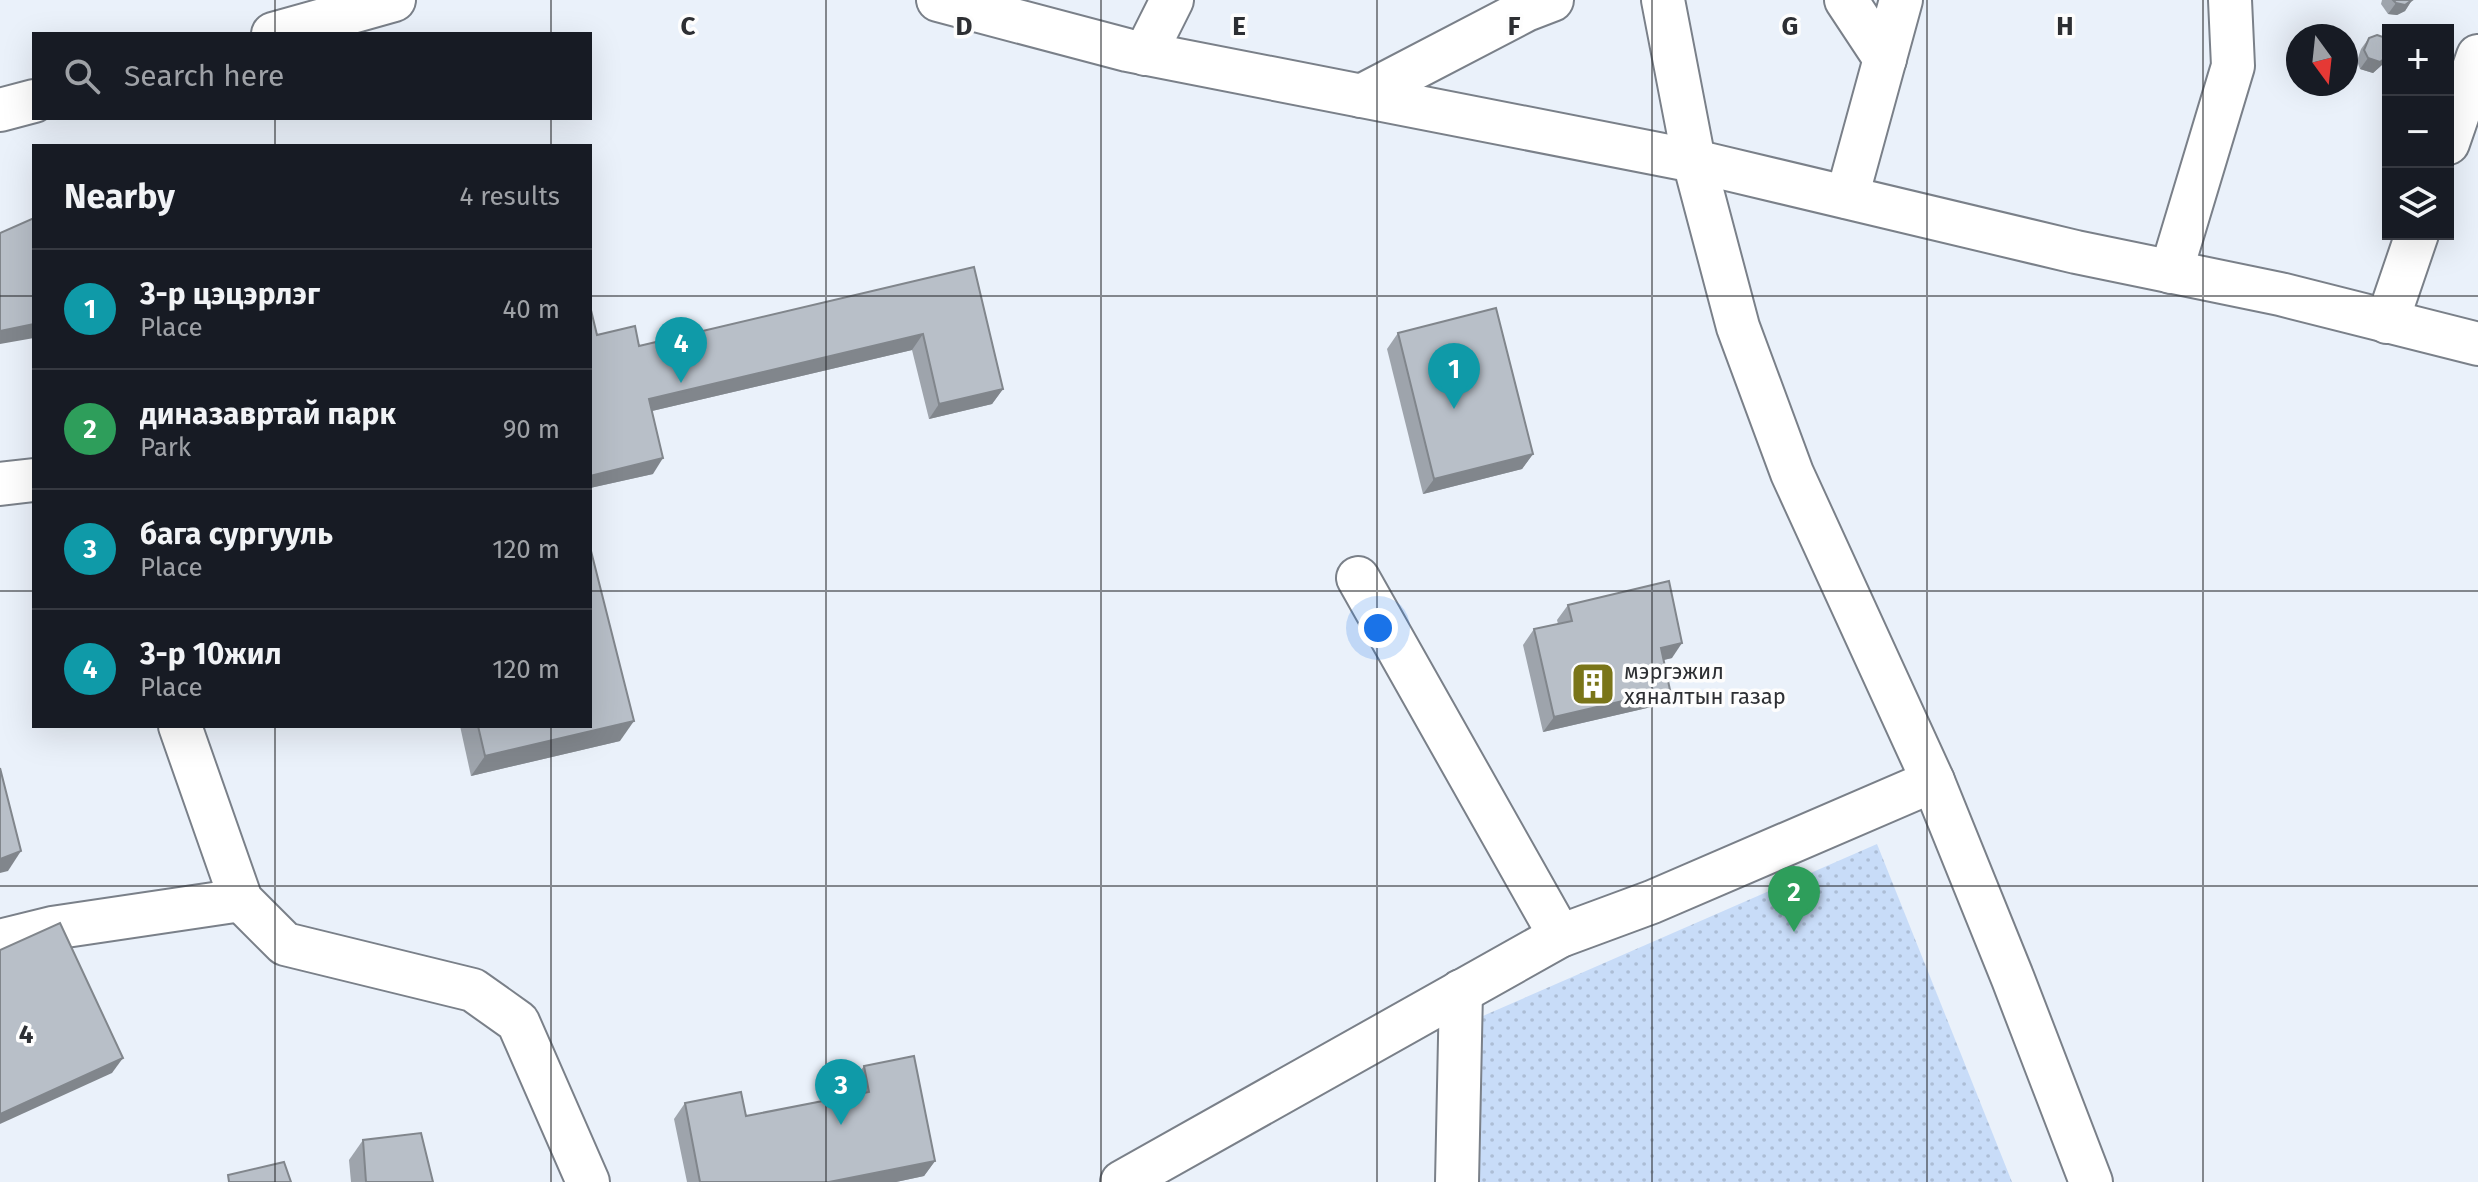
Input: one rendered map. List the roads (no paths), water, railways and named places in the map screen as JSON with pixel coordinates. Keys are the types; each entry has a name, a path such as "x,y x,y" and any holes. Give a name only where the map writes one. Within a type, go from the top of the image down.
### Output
{"street":[{"path":"278,32 336,8 394,0"},
{"path":"938,0 1145,54 1694,161 2171,272 2280,294 2478,344"},
{"path":"1145,54 1172,0"},
{"path":"1361,96 1526,10 1552,0"},
{"path":"1663,0 1694,161 1738,327 1792,473 1933,781 2091,1182"},
{"path":"1846,0 1885,59"},
{"path":"1847,197 1901,0"},
{"path":"2171,272 2233,66 2230,0"},
{"path":"2454,126 2478,56"},
{"path":"0,110 32,102"},
{"path":"2387,322 2415,240"},
{"path":"0,484 32,480"},
{"path":"1358,578 1560,936"},
{"path":"181,728 241,900 285,944 473,990 518,1022 588,1182"},
{"path":"1122,1182 1560,936 1652,902 1933,781"},
{"path":"0,941 52,928 241,900"},
{"path":"1457,1182 1461,991"}],"place":[{"name":"3-р 10жил","path":"681,383"},
{"name":"3-р цэцэрлэг","path":"1454,409"},
{"name":"мэргэжил хяналтын газар","path":"1593,684"},
{"name":"диназавртай парк","path":"1794,932"},
{"name":"бага сургууль","path":"841,1125"}]}
